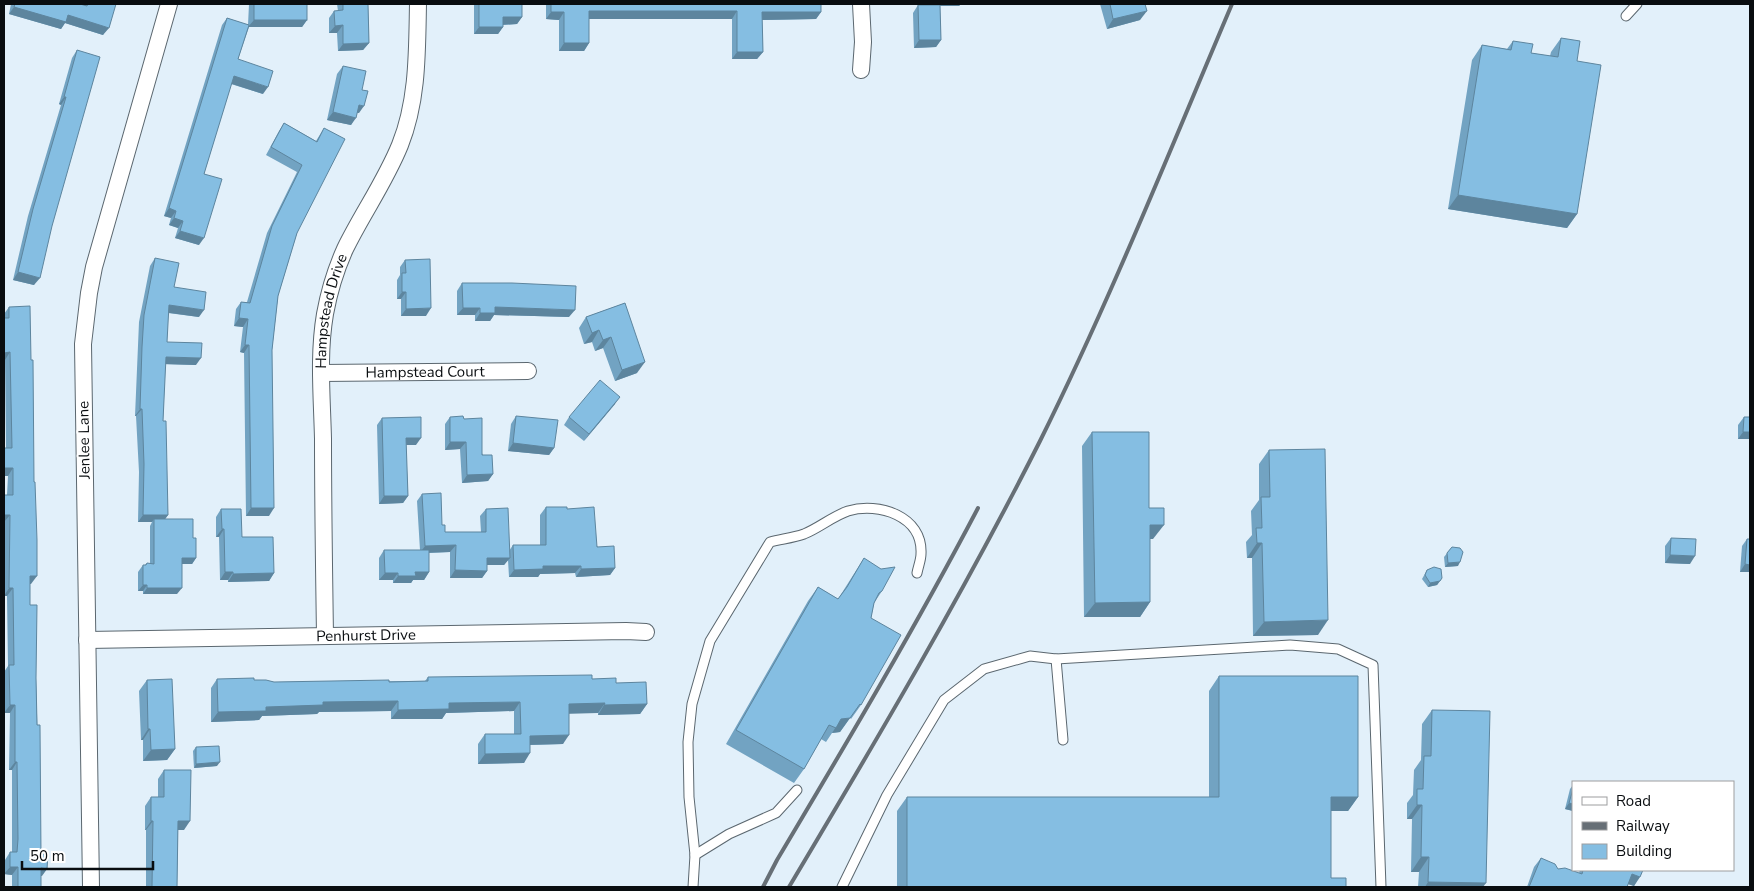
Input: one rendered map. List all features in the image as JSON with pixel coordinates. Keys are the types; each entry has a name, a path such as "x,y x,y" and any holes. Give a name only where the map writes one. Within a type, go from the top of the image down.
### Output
{"street":[{"name":"Jenlee Lane","path":"91,887 83,344 94,267 169,4"},
{"name":"Hampstead Drive","path":"325,635 321,373 326,314 336,270 352,236 386,175 400,145 408,121 414,95 417,63 418,4"},
{"path":"861,4 863,42 861,70"},
{"name":"Hampstead Court","path":"321,373 528,371"},
{"name":"Penhurst Drive","path":"87,640 626,630 646,632"}],"lane":[{"path":"1626,16 1637,4"},
{"path":"693,887 695,856 689,797 688,742 692,704 710,641 770,542 803,534 847,511 871,508 893,513 907,520 918,536 921,554 917,573"},
{"path":"842,887 887,795 944,700 984,668 1030,656 1056,658 1290,645 1338,648 1374,666 1381,887"},
{"path":"1056,658 1063,740"},
{"path":"695,856 729,834 776,813 797,790"}],"building":[{"path":"15,4 80,4 87,6 88,4 116,4 109,28 68,15 66,22 14,7"},
{"path":"254,4 307,4 307,20 254,20"},
{"path":"343,4 368,4 369,43 343,44 343,25 335,26 334,11 343,10"},
{"path":"479,4 522,4 522,17 503,17 503,27 479,27"},
{"path":"551,4 821,4 821,12 762,12 763,52 737,52 737,11 589,11 589,43 564,43 564,12 551,12"},
{"path":"1110,4 1145,4 1147,11 1113,19"},
{"path":"918,5 940,5 941,40 919,40"},
{"path":"227,18 249,25 238,59 273,71 268,87 234,76 204,174 222,179 204,238 180,231 183,221 174,218 176,211 169,208"},
{"path":"1561,38 1580,41 1577,61 1601,65 1577,214 1458,195 1482,45 1511,50 1513,41 1533,44 1531,53 1558,57"},
{"path":"77,50 100,57 52,226 40,278 18,272 33,209 66,97 64,97"},
{"path":"343,66 366,71 362,90 368,91 364,106 359,105 356,118 333,112"},
{"path":"284,123 317,142 324,128 345,139 297,233 278,296 272,350 274,508 251,508 249,345 245,345 248,319 239,318 241,302 250,303 272,226 302,165 271,147"},
{"path":"155,258 179,263 174,287 206,292 204,310 169,305 167,342 202,343 201,358 166,357 163,421 166,421 168,515 143,515 144,464 142,409 140,409 142,347 144,315"},
{"path":"430,259 431,308 406,309 406,292 402,292 402,273 406,273 405,260"},
{"path":"462,283 576,286 575,310 495,307 495,313 480,313 480,308 463,308"},
{"path":"625,303 645,362 622,370 611,337 603,340 599,330 592,333 586,317"},
{"path":"30,306 31,360 33,360 37,576 30,576 30,605 37,605 36,678 37,725 40,725 41,854 48,854 47,869 41,868 41,887 18,887 18,867 10,867 10,852 17,852 18,839 15,705 10,705 9,665 14,665 13,588 9,588 10,515 4,515 4,495 13,495 13,468 4,468 4,448 12,448 10,352 4,353 4,318 9,318 9,307"},
{"path":"600,380 620,397 589,434 569,417"},
{"path":"463,416 464,419 482,418 482,455 492,455 493,474 467,475 466,442 450,442 450,417"},
{"path":"516,416 558,420 554,448 513,443"},
{"path":"421,417 421,438 406,438 408,496 384,496 382,418"},
{"path":"1744,417 1750,417 1750,432 1743,432"},
{"path":"1092,432 1149,432 1149,508 1164,508 1164,525 1150,525 1150,602 1095,603"},
{"path":"1325,449 1328,620 1264,622 1262,543 1257,543 1256,528 1262,528 1261,497 1270,497 1269,450"},
{"path":"441,493 442,525 445,525 445,532 486,532 486,509 508,508 510,558 487,558 487,571 455,570 456,545 425,546 422,494"},
{"path":"546,507 567,507 567,509 594,507 597,547 614,546 615,568 581,569 581,566 543,566 543,569 514,570 513,545 546,545"},
{"path":"221,509 241,509 242,537 273,537 274,573 233,574 233,572 225,572 224,529 222,529"},
{"path":"154,519 193,519 193,538 196,538 196,558 182,558 182,588 147,588 147,585 143,585 143,565 147,563 154,564"},
{"path":"1671,538 1696,539 1695,556 1670,555"},
{"path":"1747,539 1750,539 1750,565 1745,564"},
{"path":"1452,547 1460,548 1463,552 1460,562 1448,563 1447,553"},
{"path":"384,550 429,550 429,572 415,572 416,576 398,576 398,573 385,573"},
{"path":"864,558 881,569 895,567 874,603 871,618 901,635 861,705 850,718 841,719 836,728 829,725 804,769 736,730 818,587 838,599"},
{"path":"1434,567 1441,569 1442,578 1440,581 1430,583 1425,575 1427,570"},
{"path":"592,675 592,679 616,678 616,683 646,682 647,704 569,704 569,735 530,736 530,753 485,754 485,734 521,734 520,702 449,703 449,709 398,710 398,701 323,702 323,705 266,707 266,711 218,712 217,679 254,678 254,680 274,682 389,680 389,682 428,681 428,677"},
{"path":"1219,676 1358,676 1358,797 1331,797 1331,878 1346,878 1346,887 907,887 907,797 1219,797"},
{"path":"172,679 175,749 151,750 150,729 148,729 147,680"},
{"path":"1432,710 1490,711 1486,883 1428,882 1429,857 1421,857 1422,805 1417,805 1417,789 1423,789 1424,756 1431,756"},
{"path":"219,746 220,762 196,764 196,747"},
{"path":"164,770 191,770 190,821 178,821 177,887 152,887 153,821 151,821 151,797 164,797"},
{"path":"1572,792 1572,804 1569,803"},
{"path":"1541,858 1555,864 1558,869 1565,868 1582,874 1583,871 1643,871 1640,877 1632,874 1627,887 1529,887"}],"railway":[{"path":"789,887 950,611 1040,441 1116,278 1232,4"},
{"path":"763,887 905,642 978,508"}]}
